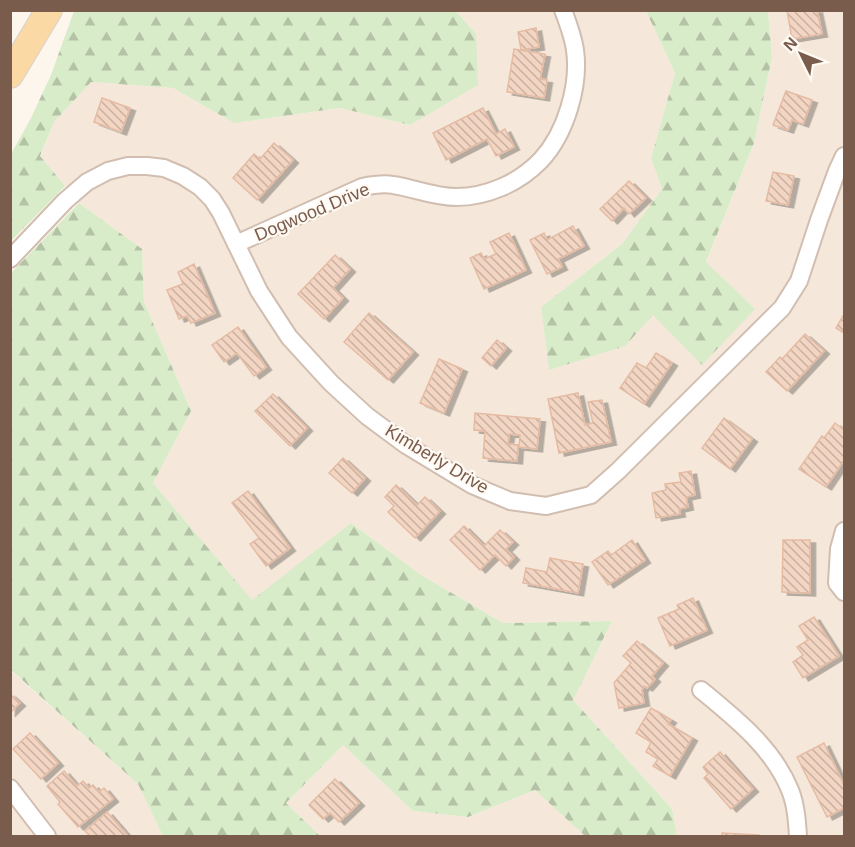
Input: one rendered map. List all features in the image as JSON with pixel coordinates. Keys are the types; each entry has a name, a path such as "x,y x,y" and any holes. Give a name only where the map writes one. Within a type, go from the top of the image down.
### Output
{"main road":[{"path":"10,67 33,10"},
{"path":"10,75 50,10"}],"street":[{"name":"Dogwood Drive","path":"236,244 362,187 391,184 436,195 456,197 489,193 516,180 541,160 556,139 568,112 576,84 576,50 563,10"},
{"name":"Kimberly Drive","path":"10,259 65,201 87,182 108,171 128,166 147,166 164,168 183,176 200,187 212,199 258,291 289,337 331,383 367,416 406,445 472,485 510,501 546,506 591,495 782,308 799,281 819,220 844,156"},
{"path":"844,531 838,549 837,583 844,592"},
{"path":"701,690 762,745 776,765 790,791 797,819 798,837"},
{"path":"10,788 47,837"}],"shaded area":[{"path":"456,11 646,11 675,73 651,158 662,189 622,244 541,307 549,369 625,346 653,314 706,263 754,143 772,57 768,11 844,11 844,836 677,836 672,809 573,700 612,621 503,623 421,575 351,523 252,601 153,483 191,411 144,302 142,249 79,203 40,157 54,122 91,82 173,88 234,123 340,108 410,125 476,34"},
{"path":"10,670 138,784 163,836 11,836"},
{"path":"343,745 413,811 468,817 535,790 585,836 320,836 286,803"}],"green space":[{"path":"74,11 456,11 476,34 478,85 410,125 340,108 234,123 173,88 91,82 54,122 40,156 65,186 11,241 11,154 51,75"},
{"path":"646,11 768,11 772,57 754,143 706,262 755,309 702,365 653,315 625,346 549,370 541,307 622,244 662,189 651,158 675,73"},
{"path":"79,203 142,249 144,302 191,411 153,483 252,600 351,523 421,575 503,623 612,621 573,700 672,809 677,836 585,836 535,790 468,817 413,811 343,745 286,803 320,836 163,836 138,784 11,670 11,273"}],"building":[{"path":"787,10 817,10 822,34 792,39"},
{"path":"536,28 539,47 521,50 518,32"},
{"path":"514,49 545,54 540,79 547,80 544,98 507,92"},
{"path":"786,91 812,100 803,124 792,120 788,130 773,125"},
{"path":"102,98 130,108 121,132 94,122"},
{"path":"483,108 496,134 505,129 514,147 496,156 487,139 446,160 433,133"},
{"path":"274,143 293,160 257,200 233,178 254,154 260,159"},
{"path":"773,172 794,176 788,205 766,201"},
{"path":"629,181 646,198 629,214 624,208 612,221 600,209"},
{"path":"573,226 584,246 558,259 562,267 547,274 530,240 544,233 547,240"},
{"path":"509,233 526,270 484,289 470,258 481,253 484,259 496,254 490,242"},
{"path":"335,255 350,269 333,288 343,298 324,319 298,294"},
{"path":"194,264 215,313 191,323 187,316 179,319 167,290 183,284 178,272"},
{"path":"369,313 413,352 388,380 344,342"},
{"path":"844,314 844,333 836,328"},
{"path":"238,327 266,367 254,376 237,353 224,362 212,345"},
{"path":"805,334 824,351 787,391 766,372 780,357 782,359"},
{"path":"497,340 506,348 491,366 482,358"},
{"path":"656,353 672,363 644,404 620,388 637,363 646,368"},
{"path":"439,359 462,369 444,413 420,403"},
{"path":"578,393 585,425 593,423 588,402 602,400 611,442 559,453 548,399"},
{"path":"273,394 307,428 290,446 255,411"},
{"path":"475,413 540,419 537,449 519,447 520,435 509,434 508,444 518,445 517,461 483,458 485,431 474,430"},
{"path":"724,418 752,439 730,469 702,448"},
{"path":"835,423 844,430 844,460 826,487 799,469 822,436 824,438"},
{"path":"343,458 365,478 352,493 329,473"},
{"path":"691,471 695,495 686,497 688,507 679,509 680,514 656,518 652,493 666,490 665,484 681,482 679,473"},
{"path":"396,485 417,505 425,497 440,511 415,538 388,512 394,506 385,497"},
{"path":"248,491 290,548 266,566 250,544 259,538 232,503"},
{"path":"464,526 484,546 500,530 513,542 506,549 514,557 506,566 495,555 480,570 450,540"},
{"path":"632,540 645,560 608,585 592,562 608,551 611,555"},
{"path":"783,540 810,540 810,593 782,592"},
{"path":"550,558 583,564 578,593 523,583 526,568 547,572"},
{"path":"693,598 707,630 670,646 658,618 679,609 677,605"},
{"path":"814,617 839,656 803,678 793,662 803,655 797,647 808,640 799,626"},
{"path":"637,641 663,663 652,676 655,679 642,690 644,703 619,708 614,683 631,663 623,656"},
{"path":"10,694 20,703 10,713"},
{"path":"651,708 671,720 668,724 692,738 670,776 653,766 658,759 646,752 651,742 636,733"},
{"path":"30,733 58,763 41,779 13,749"},
{"path":"824,743 844,785 844,808 827,817 797,757"},
{"path":"720,752 753,789 731,809 704,778 708,774 703,767"},
{"path":"64,771 77,786 83,781 89,788 93,785 99,792 104,788 113,799 78,827 58,804 60,802 47,786"},
{"path":"335,779 359,803 339,822 330,813 323,819 309,805"},
{"path":"107,812 128,836 90,836 85,831"},
{"path":"722,833 759,835 759,836 722,836"}]}
